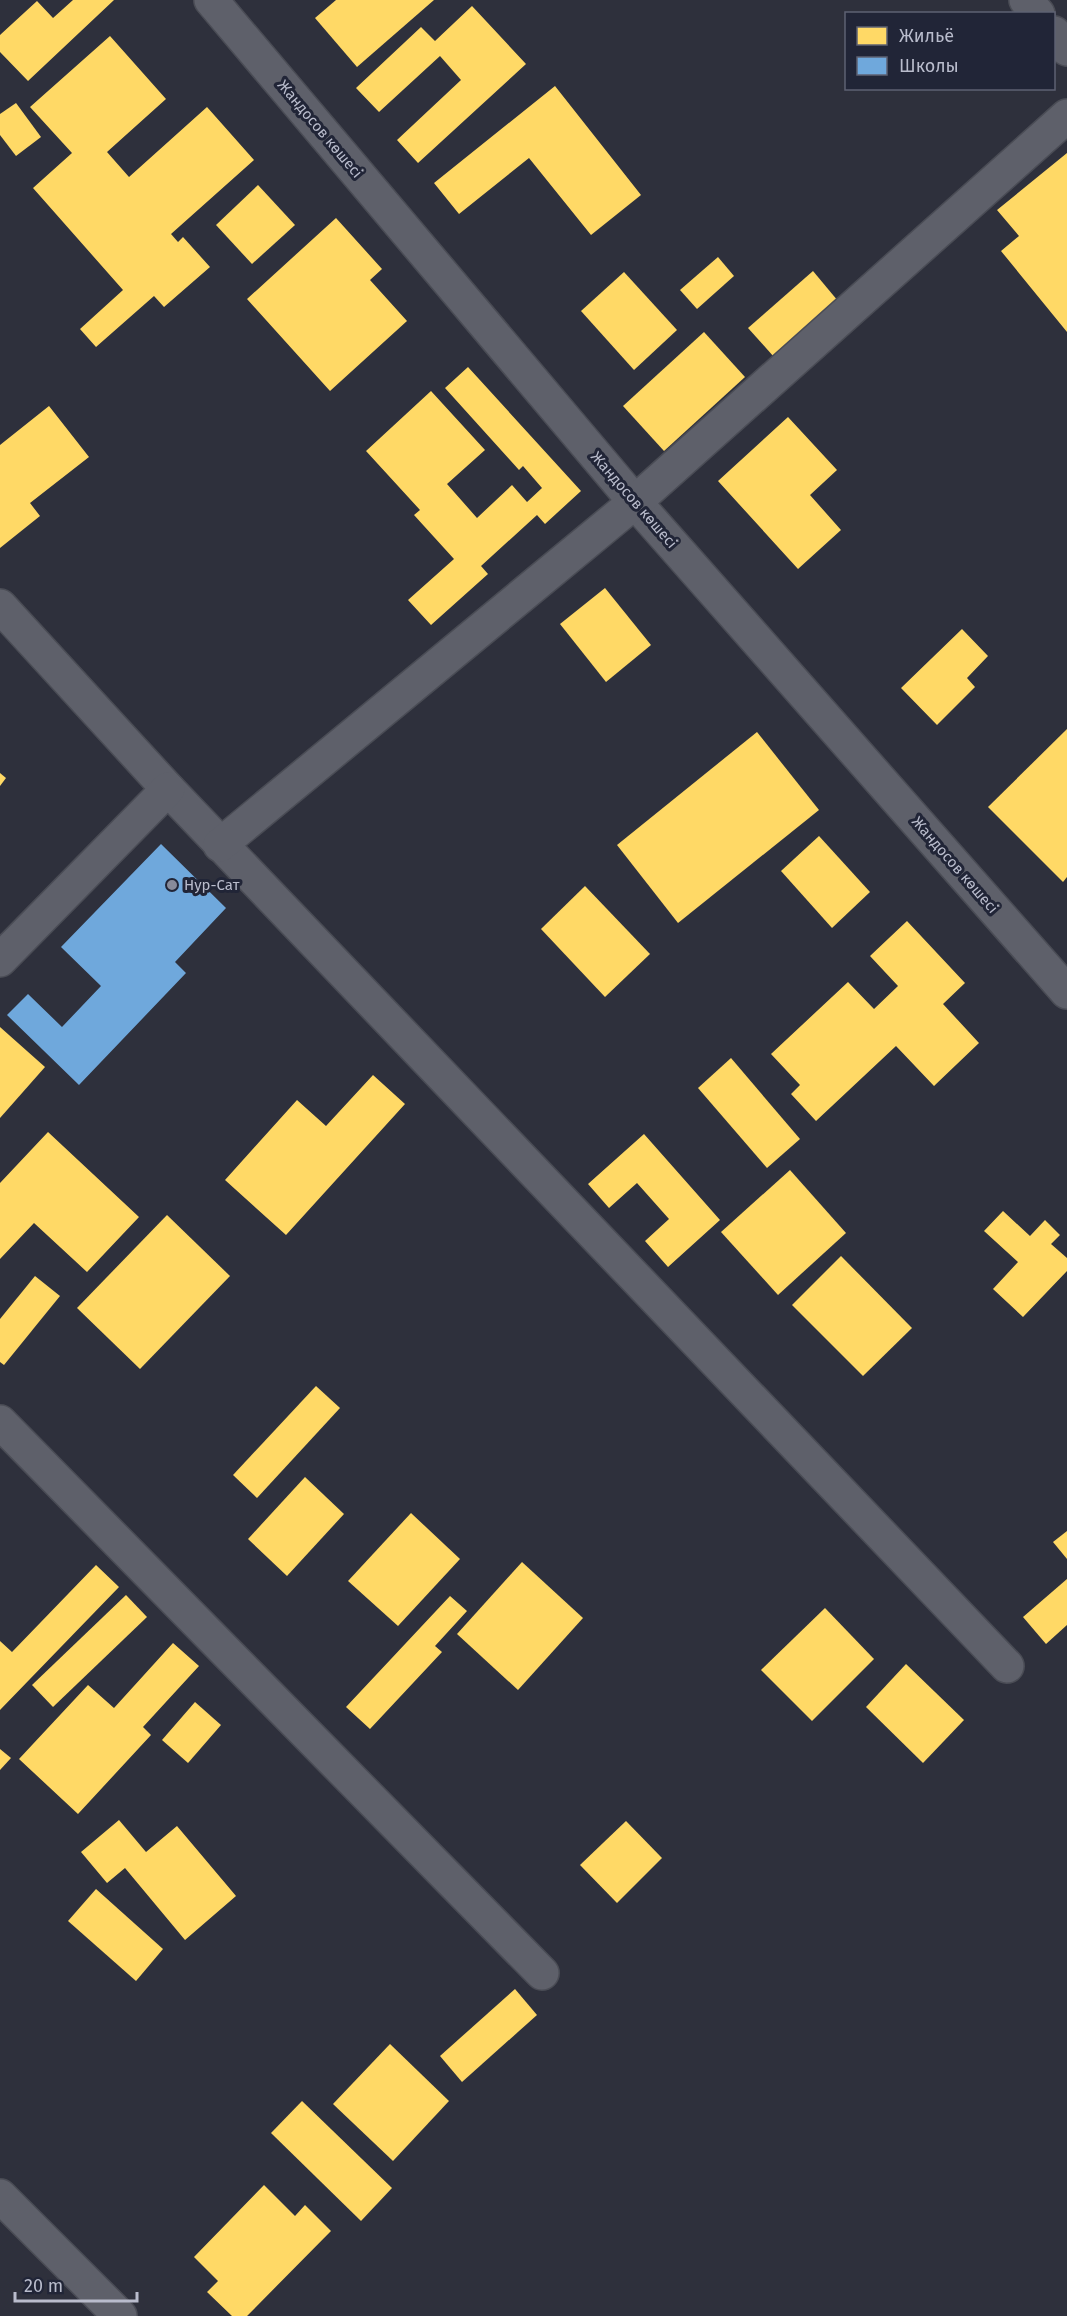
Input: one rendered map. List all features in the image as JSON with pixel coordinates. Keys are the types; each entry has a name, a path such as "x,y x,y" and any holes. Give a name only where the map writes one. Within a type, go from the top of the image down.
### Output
{"street":[{"name":"Жандосов көшесі","path":"211,0 635,502 1067,992"},
{"path":"1026,0 1036,12"},
{"path":"1055,35 1067,49"},
{"path":"220,844 635,502 1067,116"},
{"path":"0,606 220,844 1007,1666"},
{"path":"0,960 168,789"},
{"path":"0,1422 542,1973"},
{"path":"0,2196 114,2313"}],"building: Жильё":[{"path":"73,0 114,0 28,81 0,52 0,35 37,1 53,18"},
{"path":"336,0 434,0 357,67 315,18"},
{"path":"472,6 526,64 418,163 397,140 461,80 440,56 379,112 356,88 421,27 435,41"},
{"path":"110,36 166,99 107,152 129,177 207,107 254,160 171,234 178,242 183,237 210,267 164,307 154,296 96,347 80,329 123,290 33,188 72,153 30,107"},
{"path":"555,86 641,195 591,235 529,158 459,214 434,183"},
{"path":"16,103 41,137 16,156 0,135 0,114"},
{"path":"1067,153 1067,332 1001,251 1019,236 997,210"},
{"path":"258,185 295,225 252,264 216,225"},
{"path":"336,218 382,269 370,280 407,321 330,391 247,299"},
{"path":"718,257 734,276 697,309 680,290"},
{"path":"813,271 838,301 774,357 748,328"},
{"path":"624,272 677,330 634,370 581,311"},
{"path":"704,332 745,377 664,451 623,406"},
{"path":"468,367 581,491 545,524 537,515 481,566 488,574 431,625 408,600 454,559 414,515 420,510 366,451 431,391 485,450 447,484 477,518 512,485 527,502 542,488 523,466 519,470 445,388"},
{"path":"49,406 89,457 30,503 40,516 0,548 0,445"},
{"path":"788,417 837,470 810,495 841,530 798,569 718,481"},
{"path":"605,588 651,645 606,682 560,624"},
{"path":"962,629 988,656 967,678 975,687 937,725 901,688"},
{"path":"1067,729 1067,877 1063,882 988,807"},
{"path":"757,732 819,810 678,923 617,845"},
{"path":"0,773 6,778 0,786"},
{"path":"819,836 870,892 832,928 781,871"},
{"path":"585,886 650,954 605,997 541,929"},
{"path":"907,921 965,983 943,1004 979,1043 934,1086 896,1046 816,1121 791,1094 800,1085 771,1054 848,982 874,1009 898,986 870,956"},
{"path":"0,1027 45,1067 0,1118"},
{"path":"731,1058 800,1139 767,1168 698,1088"},
{"path":"373,1075 405,1104 286,1235 225,1180 297,1100 326,1126"},
{"path":"48,1132 139,1217 87,1272 34,1223 0,1259 0,1183"},
{"path":"644,1134 720,1220 668,1267 645,1241 669,1219 637,1183 609,1208 588,1184"},
{"path":"790,1170 846,1233 778,1295 721,1232"},
{"path":"1003,1211 1030,1236 1045,1220 1060,1235 1051,1244 1067,1258 1067,1271 1023,1317 993,1289 1018,1262 984,1231"},
{"path":"167,1215 230,1276 140,1369 77,1308"},
{"path":"841,1256 912,1328 863,1376 792,1305"},
{"path":"35,1276 60,1296 4,1365 0,1362 0,1319"},
{"path":"316,1386 340,1408 257,1498 233,1475"},
{"path":"305,1477 344,1514 287,1576 248,1539"},
{"path":"411,1513 460,1559 398,1626 348,1581"},
{"path":"1067,1531 1067,1559 1053,1542"},
{"path":"522,1562 583,1618 518,1690 457,1634"},
{"path":"96,1565 119,1587 0,1710 0,1641 12,1652"},
{"path":"1067,1579 1067,1625 1046,1644 1023,1617"},
{"path":"126,1595 147,1617 53,1707 32,1685"},
{"path":"450,1596 467,1611 435,1646 442,1652 370,1729 346,1707"},
{"path":"825,1608 874,1659 812,1721 761,1670"},
{"path":"173,1643 199,1666 143,1727 151,1735 78,1814 19,1759 88,1685 114,1708"},
{"path":"906,1664 964,1720 923,1763 866,1707"},
{"path":"195,1702 221,1725 188,1763 162,1740"},
{"path":"0,1749 11,1758 0,1770"},
{"path":"119,1820 146,1852 177,1826 236,1896 185,1940 125,1868 107,1883 81,1852"},
{"path":"626,1821 662,1858 617,1903 580,1865"},
{"path":"96,1889 163,1949 136,1981 68,1921"},
{"path":"515,1989 537,2015 462,2082 440,2056"},
{"path":"390,2044 449,2101 393,2161 333,2104"},
{"path":"302,2101 392,2188 361,2221 271,2133"},
{"path":"264,2185 295,2216 305,2205 331,2231 247,2316 232,2316 207,2292 218,2281 194,2257"}],"building: Школы":[{"path":"161,844 226,908 175,962 186,973 79,1085 7,1015 28,994 62,1027 101,986 61,947"}],"place":[{"name":"Нур-Сат","path":"172,885"}]}
